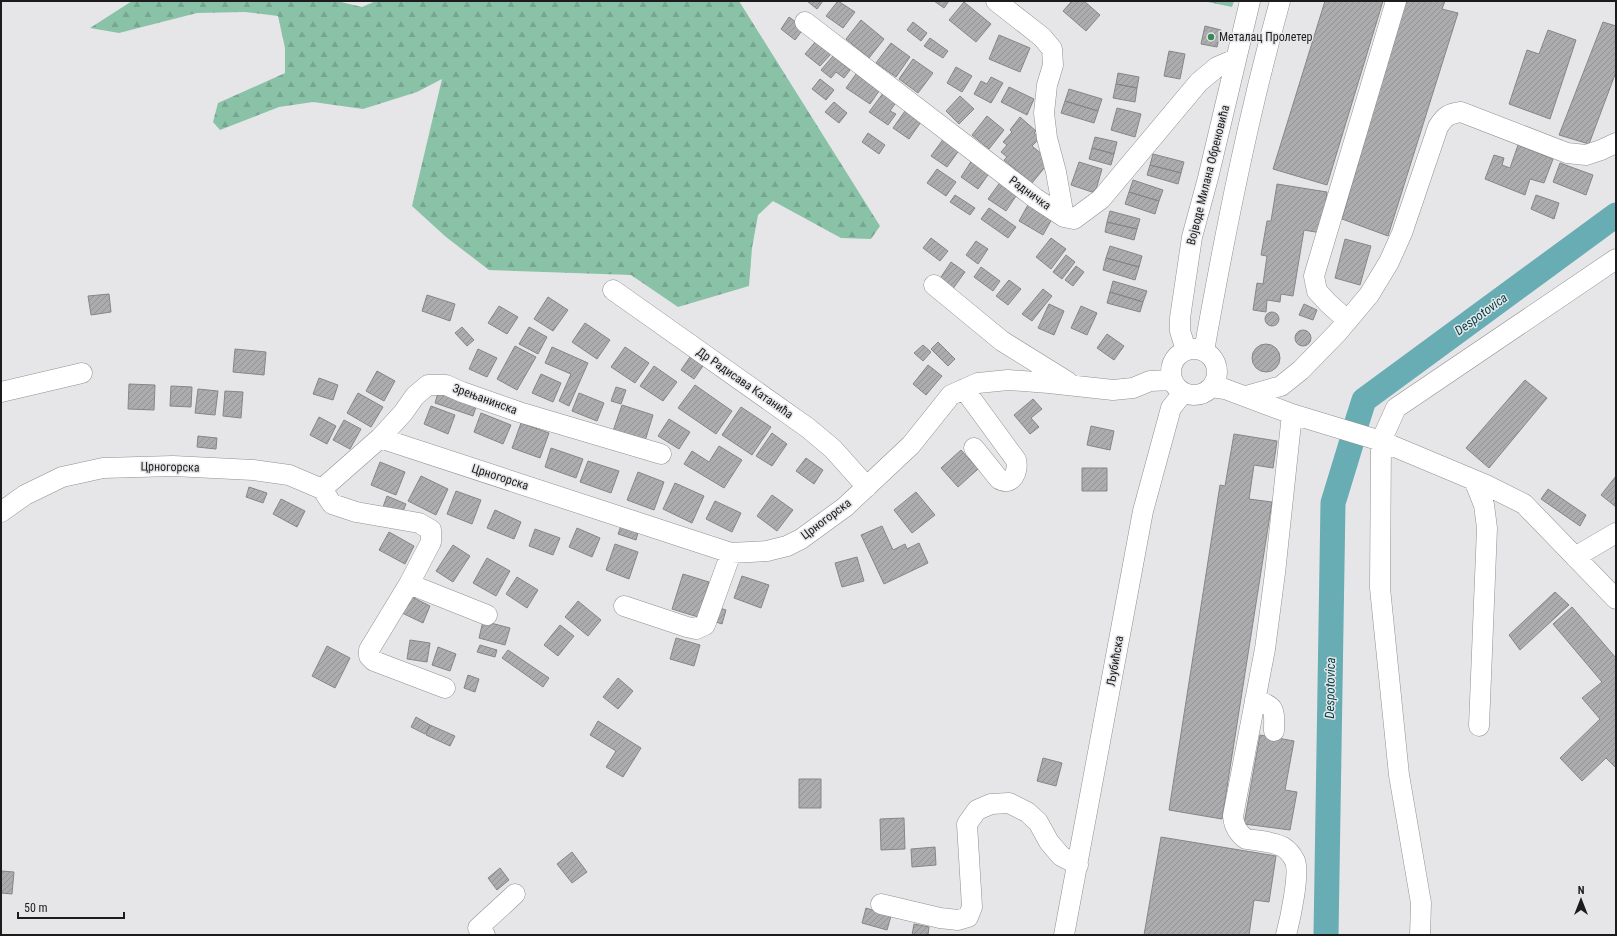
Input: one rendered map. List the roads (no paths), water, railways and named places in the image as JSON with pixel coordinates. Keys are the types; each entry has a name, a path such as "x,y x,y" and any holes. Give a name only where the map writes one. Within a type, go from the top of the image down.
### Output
{"street":[{"path":"996,1 1042,37 1052,50 1053,65 1047,85 1044,113 1047,138 1056,172 1064,217"},
{"name":"Војводе Милана Обреновића","path":"1195,351 1180,331 1180,312 1183,291 1192,237 1208,178 1250,1"},
{"path":"1195,351 1262,63 1280,1"},
{"path":"1347,320 1317,291 1314,276 1396,1"},
{"name":"Радничка","path":"805,22 1035,198 1064,217 1074,219 1101,200 1199,82 1217,67 1236,59"},
{"path":"1246,396 1281,386 1301,370 1369,295 1389,262 1402,233 1438,127 1449,114 1461,112 1567,153 1586,155 1601,150 1616,142"},
{"path":"1420,935 1422,903 1399,775 1380,588 1381,441 1396,408 1616,259"},
{"path":"934,285 1002,341 1071,384"},
{"name":"Др Радисава Катанића","path":"613,290 808,428 833,449 867,487"},
{"path":"1195,351 1210,355 1217,367 1216,381 1212,387 1202,394 1195,396 1177,386 1170,374 1176,357 1195,351"},
{"path":"1,392 82,372"},
{"name":"Црногорска","path":"380,438 731,553 767,551 787,546 801,539 845,507 911,445 952,395 978,383 1008,380 1071,384 1113,390 1133,388 1150,381 1177,386"},
{"name":"Зрењанинска","path":"322,489 380,438 403,413 415,396 428,385 446,385 519,412 661,454"},
{"name":"Љубићска","path":"1064,935 1143,512 1177,386"},
{"path":"1212,387 1225,389 1292,414 1381,441 1474,480 1524,504 1616,599"},
{"path":"964,389 1016,460 1018,466 1015,475 1009,481 1002,481 974,448"},
{"path":"1286,935 1292,908 1296,871 1295,861 1283,847 1246,839 1241,836 1233,822 1265,649 1275,573 1292,414"},
{"name":"Црногорска","path":"1,512 25,495 62,477 103,468 173,466 253,470 289,475 322,489 332,504 356,512 420,523 431,530 431,542 409,584"},
{"path":"1474,480 1484,505 1487,528 1479,726"},
{"path":"1575,557 1616,533"},
{"path":"624,606 687,628 696,629 706,625 731,553"},
{"path":"445,688 374,661 370,656 369,650 409,584 487,614"},
{"path":"1255,700 1270,705 1274,710 1274,731"},
{"path":"881,904 940,918 958,920 968,917 972,907 967,824 976,810 991,804 1009,803 1027,812 1038,822 1049,842 1061,856 1078,865"},
{"path":"485,935 478,928 515,894"}],"waterway":[{"name":"Despotovica","path":"1357,422 1364,400 1616,215"},
{"name":"Despotovica","path":"1326,935 1333,503 1351,444"}],"place":[{"name":"Металац Пролетер","path":"1211,37"}]}
